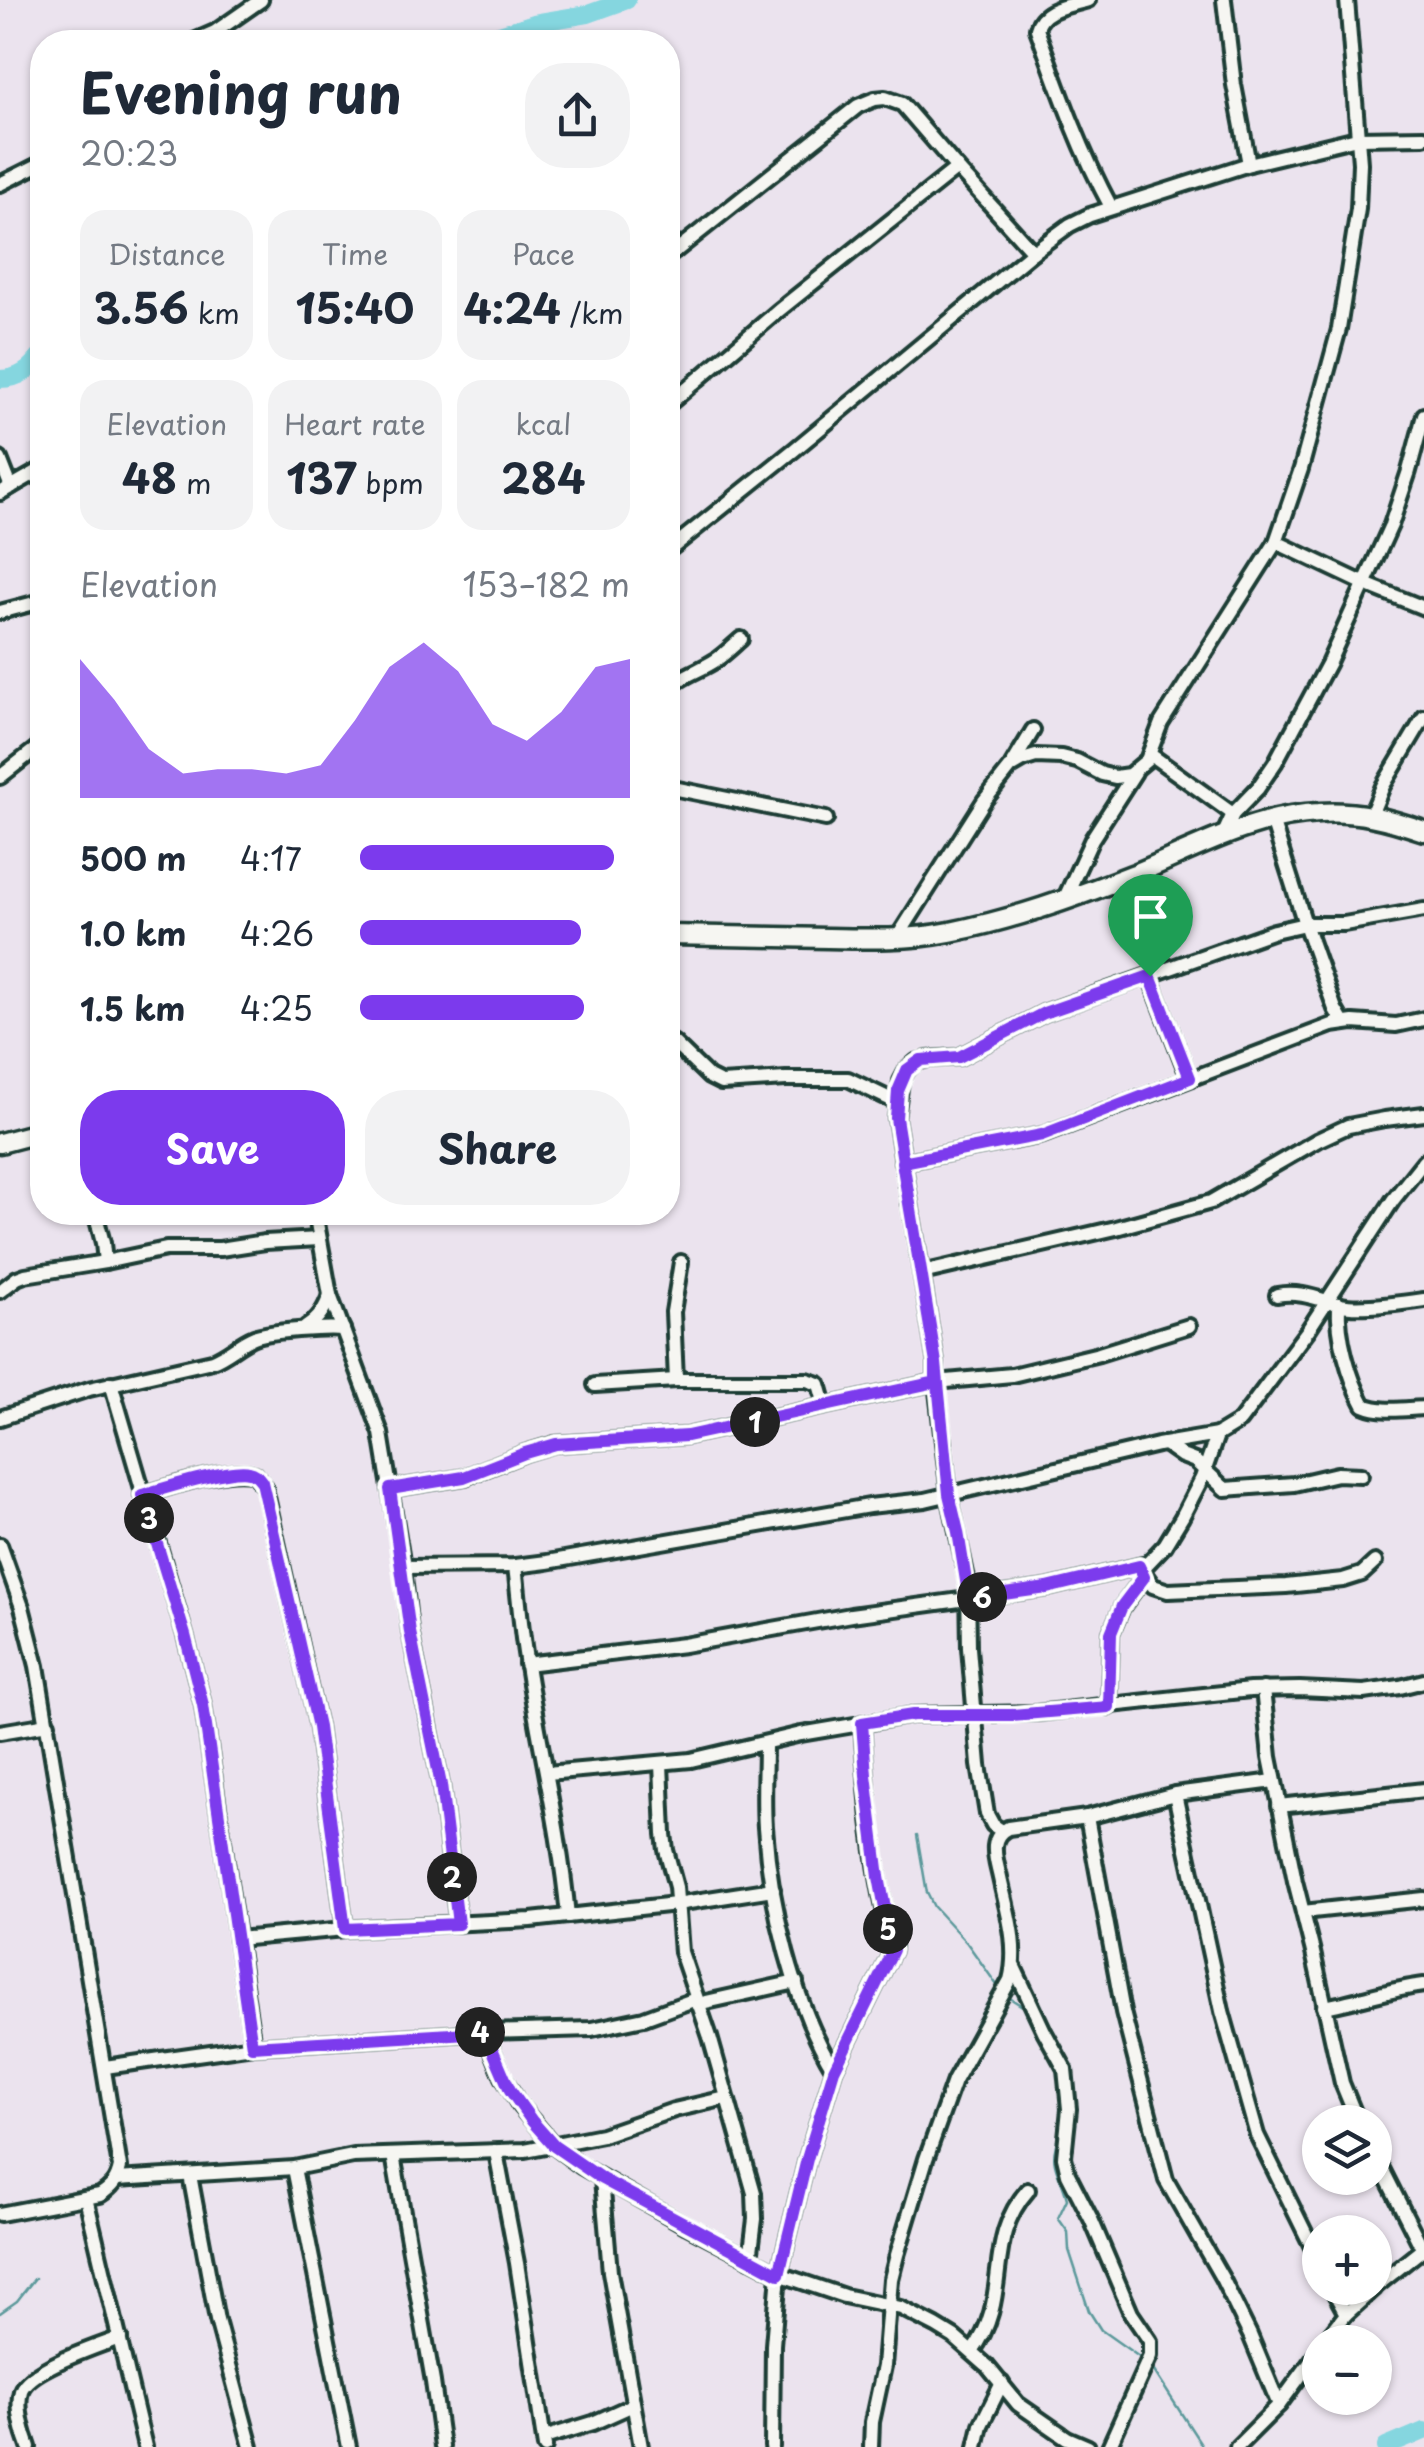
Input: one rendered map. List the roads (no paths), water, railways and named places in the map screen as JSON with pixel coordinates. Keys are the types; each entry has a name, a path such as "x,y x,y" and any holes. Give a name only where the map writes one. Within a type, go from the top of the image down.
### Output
{"street":[{"path":"218,30 261,0"},
{"path":"1088,0 1048,13 1039,20 1037,30 1091,170 1111,206"},
{"path":"1224,0 1249,164"},
{"path":"1064,900 1092,839 1150,755 1161,723 1276,542 1301,468 1338,330 1358,209 1360,180 1348,0"},
{"path":"680,247 858,106 885,98 902,104 1033,252"},
{"path":"680,541 1070,225 1111,206 1249,164 1357,138 1424,137"},
{"path":"680,395 957,168"},
{"path":"0,184 30,169"},
{"path":"1223,836 1234,814 1275,763 1328,664 1366,584 1403,489 1424,414"},
{"path":"0,459 5,490 30,476"},
{"path":"1276,542 1424,608"},
{"path":"0,612 30,604"},
{"path":"680,680 720,658 741,639"},
{"path":"1371,815 1382,786 1424,717"},
{"path":"896,938 1034,730"},
{"path":"0,777 30,753"},
{"path":"1150,755 1234,814"},
{"path":"1010,767 1046,756 1078,761 1109,776 1123,776 1136,770"},
{"path":"680,789 826,819"},
{"path":"680,934 873,940 945,934 1064,900 1272,820 1324,812 1371,815 1424,831"},
{"path":"1272,820 1305,924 1343,1022"},
{"path":"1274,1781 1175,1794 1087,1817 1002,1831 993,1826 987,1814 979,1765 969,1599 949,1494 936,1363 902,1162 896,1102 907,1070 921,1060 959,1057 1044,1013 1274,932 1305,924 1344,924 1424,910"},
{"path":"1150,976 1190,1078"},
{"path":"902,1162 1042,1135 1343,1022 1396,1025 1424,1019"},
{"path":"680,1050 709,1078 720,1083 848,1078 896,1102"},
{"path":"922,1273 1202,1205 1348,1126 1424,1114"},
{"path":"0,1143 30,1135"},
{"path":"402,1566 515,1566 603,1553 869,1506 909,1503 1217,1435 1240,1421 1333,1302 1393,1200 1424,1161"},
{"path":"98,1225 105,1262"},
{"path":"317,1225 330,1296 376,1416 417,1669 441,1785 458,1924"},
{"path":"0,1291 25,1275 181,1247 220,1248 319,1239"},
{"path":"676,1380 673,1312 681,1262"},
{"path":"1277,1295 1286,1293 1359,1305 1424,1300"},
{"path":"300,1331 316,1321 330,1296"},
{"path":"1333,1302 1356,1388 1364,1404 1385,1410 1424,1408"},
{"path":"390,1489 464,1477 556,1444 687,1436 936,1382 1012,1375 1190,1326"},
{"path":"0,1418 111,1383 212,1361 258,1335 343,1328"},
{"path":"595,1386 676,1380 807,1380 819,1384 825,1405"},
{"path":"111,1383 203,1705 252,2046"},
{"path":"1109,1707 1111,1633 1142,1572 1173,1532 1198,1486 1217,1435"},
{"path":"1165,1444 1192,1458 1220,1486 1229,1489 1361,1475"},
{"path":"142,1495 242,1472 254,1474 262,1482 318,1727 345,1929"},
{"path":"0,1544 30,1638 48,1724 120,2155 118,2179 100,2194 0,2214"},
{"path":"1142,1572 1153,1586 1168,1591 1286,1586 1343,1580 1362,1574 1375,1562"},
{"path":"515,1566 526,1664 565,1879 568,1916"},
{"path":"526,1664 684,1646 851,1615 1142,1572"},
{"path":"547,1773 691,1760 913,1715 1012,1715 1263,1689 1364,1692 1424,1681"},
{"path":"1263,1689 1279,1806 1342,2083 1351,2105"},
{"path":"772,2447 773,2345 779,2274 834,2070 893,1950 881,1891 862,1723"},
{"path":"0,1732 48,1724"},
{"path":"764,1743 764,1823 782,1938 819,2046 834,2070"},
{"path":"661,1764 666,1850 676,1887 681,1952 710,2037 754,2193 750,2259"},
{"path":"1279,1806 1424,1790"},
{"path":"1175,1794 1222,2011 1244,2092 1265,2154 1302,2227"},
{"path":"1087,1817 1123,2012 1166,2180 1243,2320 1279,2404"},
{"path":"871,2447 896,2255 954,2081 1014,1967 1013,1942 996,1860 995,1845 1002,1831"},
{"path":"238,1938 568,1916 773,1889"},
{"path":"1303,1912 1424,1899"},
{"path":"1014,1967 1068,2080 1064,2146 1068,2174 1131,2313 1151,2346 1109,2447"},
{"path":"105,2067 252,2046 592,2029 696,2001 796,1982"},
{"path":"1324,2007 1424,1984"},
{"path":"485,2032 510,2090 554,2146 602,2179 779,2274 844,2296 901,2308 936,2326 972,2352 1018,2404 1067,2442 1088,2447"},
{"path":"118,2179 294,2168 353,2156 496,2152 554,2146 726,2098"},
{"path":"496,2152 544,2442 633,2405"},
{"path":"393,2155 442,2447"},
{"path":"294,2168 349,2447"},
{"path":"190,2175 216,2320 250,2447"},
{"path":"602,2179 608,2256 641,2447"},
{"path":"1392,2188 1423,2248 1392,2273"},
{"path":"972,2352 990,2320 1005,2226 1014,2205 1028,2190"},
{"path":"86,2198 146,2447"},
{"path":"1341,2305 1346,2314"},
{"path":"1338,2325 1356,2305"},
{"path":"29,2447 20,2412 24,2384 57,2364 120,2338"},
{"path":"1237,2447 1279,2404 1302,2373"},
{"path":"976,2447 980,2426 1002,2382"}],"waterway":[{"path":"512,30 588,14 627,0"},
{"path":"0,379 30,367"},
{"path":"917,1835 927,1893 934,1907 967,1943 999,1988"},
{"path":"1008,1997 1027,2009"},
{"path":"1060,2132 1054,2160 1067,2199 1058,2218 1068,2232 1069,2250 1089,2311 1101,2330 1142,2359"},
{"path":"0,2313 17,2301 35,2278"},
{"path":"1152,2368 1203,2447"},
{"path":"1386,2447 1424,2431"}]}
